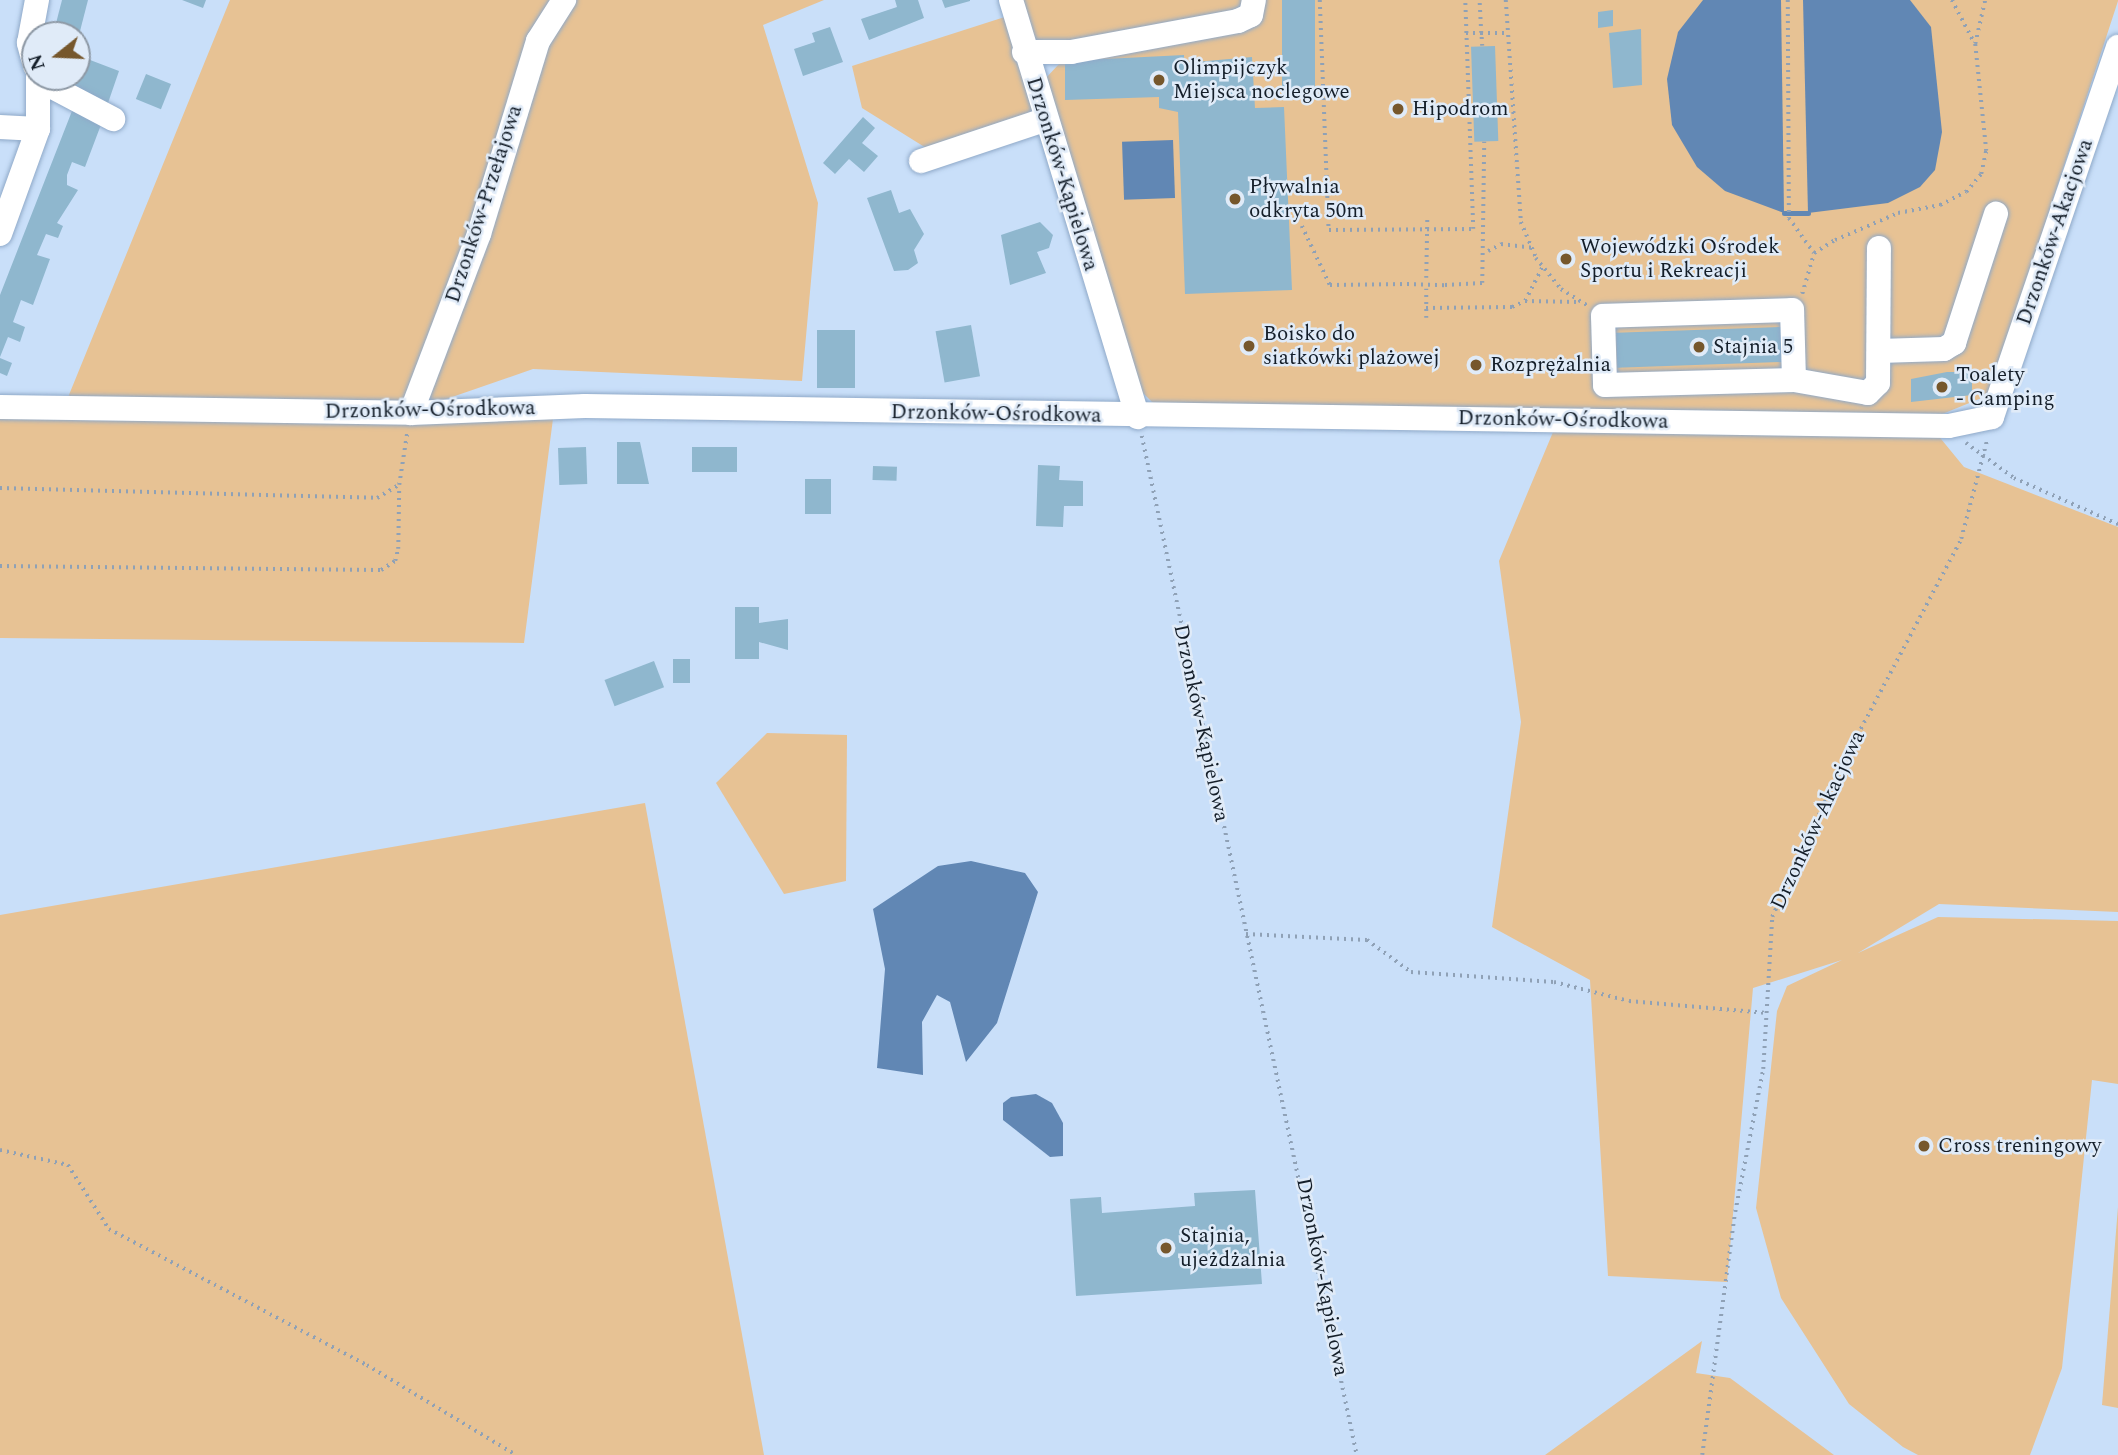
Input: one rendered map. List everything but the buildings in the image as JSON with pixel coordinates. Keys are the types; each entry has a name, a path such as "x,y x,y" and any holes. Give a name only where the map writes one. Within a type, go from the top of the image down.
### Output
{"street":[{"path":"33,21 37,0"},
{"name":"Drzonków-Przełajowa","path":"411,413 479,234 538,41 564,0"},
{"name":"Drzonków-Kąpielowa","path":"1010,0 1031,79 1138,417"},
{"path":"1024,52 1072,52 1238,21 1251,15 1254,0"},
{"name":"Drzonków-Akacjowa","path":"1992,416 2118,47"},
{"path":"1031,79 1072,52"},
{"path":"0,234 38,130 37,91"},
{"path":"66,91 113,119"},
{"path":"921,161 1044,120"},
{"path":"0,127 38,130"},
{"path":"1878,351 1944,349 1954,343 1996,214"},
{"path":"1794,380 1792,310 1603,316 1605,385 1794,380 1868,393 1878,383 1879,248"},
{"name":"Drzonków-Ośrodkowa","path":"0,407 411,413 584,406 1138,417 1949,426 1992,416"}],"path":[{"path":"1320,0 1329,229 1473,229 1465,0"},
{"path":"1479,0 1482,46"},
{"path":"1506,0 1514,166 1521,222 1543,267 1582,302 1603,316"},
{"path":"1788,0 1790,218 1814,253"},
{"path":"1952,0 1975,44"},
{"path":"1792,310 1814,253 1863,225 1940,205 1966,192 1981,174 1986,151 1975,44 1986,0"},
{"path":"1466,33 1507,33"},
{"path":"1302,226 1330,285 1482,283 1488,251 1484,142"},
{"path":"1426,278 1427,220"},
{"path":"1488,251 1501,244 1532,248"},
{"path":"1525,301 1543,267"},
{"path":"1426,289 1426,318"},
{"path":"1426,308 1494,310 1525,301 1582,302"},
{"path":"0,566 382,570 395,561 398,549 399,485 411,413"},
{"name":"Drzonków-Kąpielowa","path":"1138,417 1357,1455"},
{"name":"Drzonków-Akacjowa","path":"1702,1455 1735,1212 1763,1069 1772,917 1841,766 1961,539 1982,458 2118,524"},
{"path":"0,488 377,498 399,485"},
{"path":"1246,934 1367,940 1411,972 1554,982 1629,1001 1767,1013"},
{"path":"0,1150 68,1165 109,1229 367,1365 516,1455"}],"shaded area":[{"path":"230,0 824,0 763,25 818,203 802,381 533,369 400,415 554,411 524,643 0,638 0,410 62,412"},
{"name":"Wojewódzki Ośrodek Sportu i Rekreacji","path":"1020,0 2118,1 1989,395 1935,417 1157,407 1140,390 1045,79 1059,64 1033,42"},
{"path":"1014,14 1047,126 947,161 862,108 852,66"},
{"path":"1556,425 1937,434 1964,467 2118,527 2118,912 1939,904 1858,953 1938,917 2118,921 2118,1084 2092,1080 2062,1368 2030,1455 1918,1455 1903,1447 1849,1404 1781,1298 1756,1208 1777,1011 1787,986 1842,960 1753,988 1727,1282 1608,1276 1590,980 1492,927 1521,722 1499,561"},
{"path":"767,733 847,735 846,881 784,894 716,783"},
{"path":"645,803 764,1455 0,1455 0,915"},
{"path":"2118,1207 2118,1408 2102,1405"},
{"path":"1702,1341 1696,1373 1730,1378 1834,1455 1545,1455"}],"water":[{"path":"1703,0 1781,0 1784,213 1725,191 1697,167 1672,125 1667,79 1678,32"},
{"path":"1803,0 1910,0 1931,27 1942,132 1935,170 1920,187 1888,203 1808,213"},
{"path":"1173,140 1175,198 1124,200 1122,142"},
{"path":"971,861 1025,873 1038,892 997,1023 966,1062 950,1002 937,995 922,1022 923,1075 877,1068 885,969 873,909 938,866"},
{"path":"1036,1094 1052,1103 1063,1123 1063,1156 1050,1157 1003,1120 1003,1103 1011,1097"}],"waterway":[{"path":"1784,213 1808,213"}],"place":[{"name":"Olimpijczyk Miejsca noclegowe","path":"1159,80"},
{"name":"Hipodrom","path":"1398,109"},
{"name":"Pływalnia odkryta 50m","path":"1235,199"},
{"name":"Wojewódzki Ośrodek Sportu i Rekreacji","path":"1566,259"},
{"name":"Boisko do siatkówki plażowej","path":"1249,346"},
{"name":"Stajnia 5","path":"1699,347"},
{"name":"Rozprężalnia","path":"1476,365"},
{"name":"Toalety - Camping","path":"1942,387"},
{"name":"Cross treningowy","path":"1924,1146"},
{"name":"Stajnia, ujeżdżalnia","path":"1166,1248"}]}
